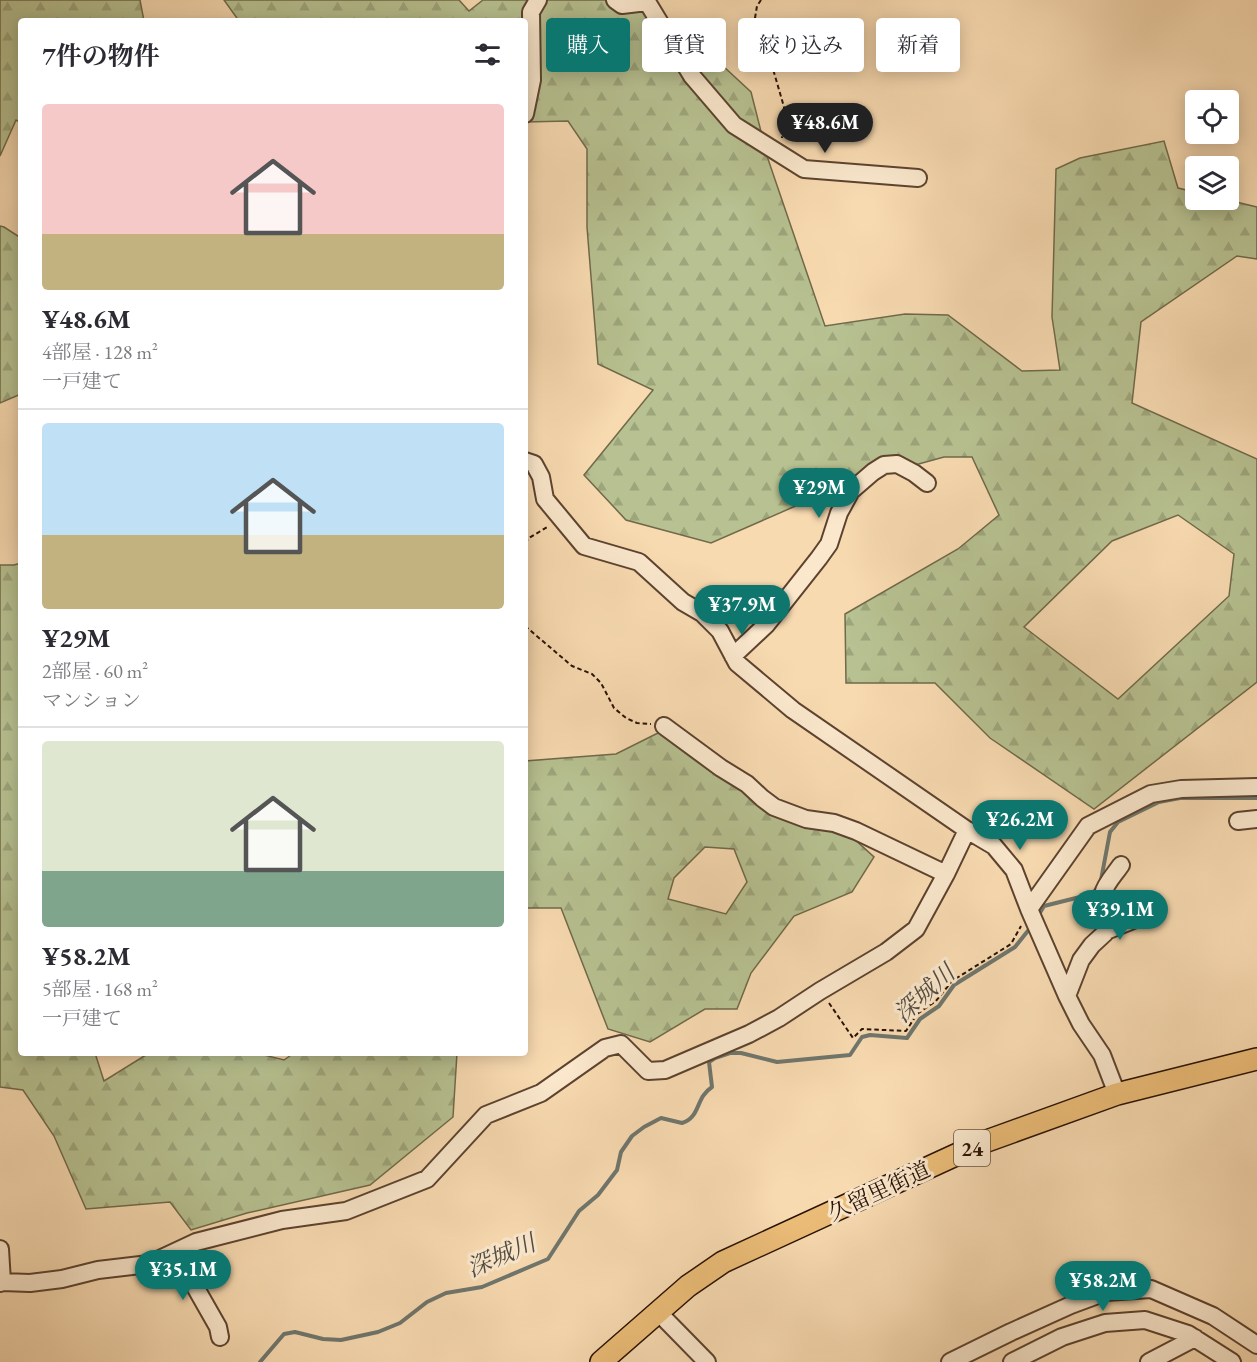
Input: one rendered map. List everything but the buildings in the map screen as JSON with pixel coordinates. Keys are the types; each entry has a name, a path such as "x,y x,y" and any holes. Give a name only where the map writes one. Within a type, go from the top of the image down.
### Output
{"main road":[{"name":"久留里街道","path":"601,1362 700,1277 723,1262 984,1142 1117,1094 1257,1059"}],"street":[{"path":"528,99 532,80 531,12 538,0"},
{"path":"615,0 622,5 646,1 692,76 734,125 804,169 918,178"},
{"path":"528,462 534,464 541,477 545,499 584,546 639,562 683,602 702,612 720,631 737,663 793,710 967,830 994,846 1014,870 1067,996 1081,1024 1102,1055 1117,1094"},
{"path":"734,656 766,625 829,544 839,513 851,491 884,465 897,464 927,483"},
{"path":"664,726 747,784 774,807 806,819 834,823 856,831 946,874"},
{"path":"1029,909 1088,826 1152,794 1181,789 1257,787"},
{"path":"1238,821 1257,819"},
{"path":"0,1250 1,1283 62,1279 98,1270 149,1264 196,1242 282,1220 346,1211 427,1179 486,1115 542,1093 605,1048 621,1044 648,1071 665,1070 749,1034 779,1018 886,952 916,929 967,830"},
{"path":"1106,931 1102,895 1121,865"},
{"path":"1067,996 1081,960 1092,945 1106,931 1143,916"},
{"path":"174,1253 218,1327 220,1337"},
{"path":"950,1362 1011,1332 1106,1292 1151,1289 1213,1316 1257,1346"},
{"path":"658,1312 707,1362"},
{"path":"1012,1362 1062,1337 1105,1323 1145,1320 1188,1334 1232,1362"},
{"path":"1149,1362 1195,1338"}],"path":[{"path":"761,0 757,6 755,18 784,107 782,140 770,148"},
{"path":"528,539 561,518"},
{"path":"528,629 572,666 591,674 600,683 614,708 626,718 637,723 664,726"},
{"path":"820,991 854,1038 862,1029 906,1031 917,1014 936,1001 952,981 1011,944 1029,909"}],"green space":[{"path":"0,0 140,0 143,18 18,18 18,121 16,120 0,156"},
{"path":"224,0 459,0 469,11 483,0 638,0 664,18 642,18 642,72 726,72 726,69 751,92 768,159 825,326 905,314 948,315 1022,371 1060,370 1052,317 1056,169 1080,158 1164,141 1178,188 1185,190 1185,210 1239,210 1239,203 1257,207 1257,259 1237,256 1141,322 1132,403 1257,459 1257,682 1094,809 990,738 935,683 846,683 845,614 958,549 999,515 972,457 944,457 846,484 711,543 626,520 584,475 653,390 598,364 587,227 587,149 568,121 528,122 528,18 237,18","holes":["1178,515 1234,554 1229,596 1118,699 1024,627 1112,541"]},
{"path":"0,226 18,236 18,395 0,403"},
{"path":"18,564 18,1056 96,1056 104,1081 144,1056 268,1056 284,1060 290,1056 457,1056 453,1117 370,1185 247,1213 191,1230 170,1202 86,1209 54,1136 23,1090 0,1087 0,565"},
{"path":"662,731 761,805 853,838 874,857 852,892 794,916 751,973 737,1009 705,1009 650,1042 608,1029 561,908 528,908 528,761 616,754","holes":["705,847 734,849 747,882 726,914 668,899 674,878"]}],"waterway":[{"name":"深城川","path":"1101,880 1110,832 1118,822 1159,802 1180,798 1257,798"},
{"name":"深城川","path":"1038,916 1044,906 1092,894 1098,887"},
{"name":"深城川","path":"260,1362 284,1334 295,1332 323,1339 341,1340 378,1332 400,1323 427,1302 446,1293 482,1287 548,1259 579,1211 598,1195 617,1170 621,1152 632,1136 661,1118 682,1123 692,1116 703,1096 712,1087 709,1062 730,1053 741,1053 777,1062 850,1055 862,1037 870,1035 907,1038 920,1019 939,1006 954,985 1015,947 1031,927"}]}
